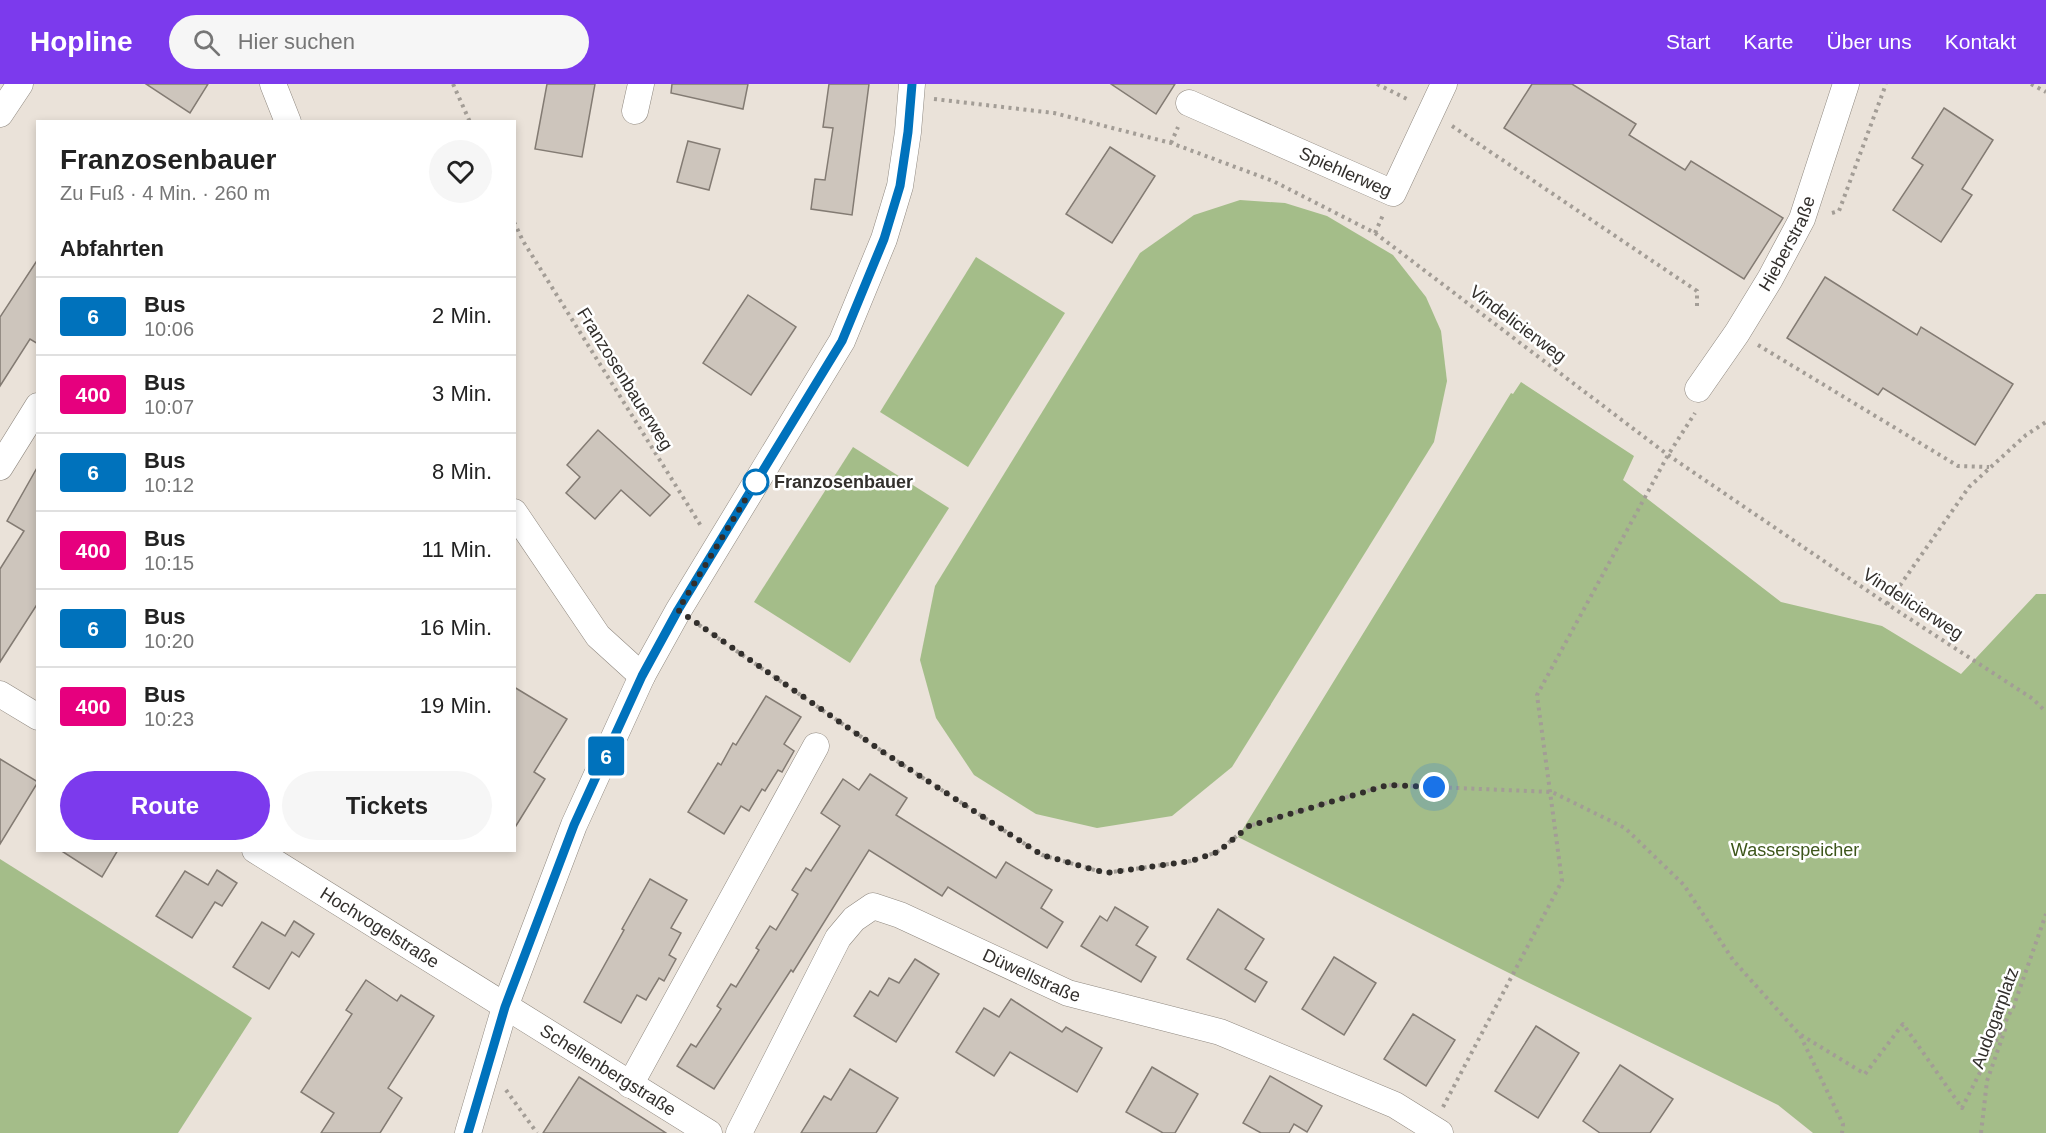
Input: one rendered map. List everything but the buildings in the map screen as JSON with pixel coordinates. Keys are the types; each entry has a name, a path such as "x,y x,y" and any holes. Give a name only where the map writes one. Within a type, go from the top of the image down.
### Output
{"street":[{"path":"0,114 20,84"},
{"path":"273,84 281,120"},
{"path":"635,111 641,84"},
{"name":"Spiehlerweg","path":"1189,103 1393,193 1444,84"},
{"name":"Hieberstraße","path":"1699,398 1770,279 1802,219 1846,84"},
{"path":"468,1133 505,1007 574,825 642,676 678,610 842,341 884,239 900,186 911,90"},
{"path":"0,467 36,409"},
{"path":"516,515 598,636 642,676"},
{"path":"0,694 36,716"},
{"path":"630,1086 816,746"},
{"name":"Hochvogelstraße","path":"258,852 505,1007"},
{"name":"Düwellstraße","path":"739,1133 838,938 854,919 873,906 900,915 1068,993 1220,1032 1395,1105 1436,1131"},
{"name":"Schellenbergstraße","path":"505,1007 709,1133"}],"path":[{"path":"453,84 469,120"},
{"path":"1377,84 1431,112 1697,291 1697,306"},
{"path":"1802,219 1839,211 1886,84"},
{"path":"2031,84 2046,92"},
{"name":"Vindelicierweg","path":"911,90 1054,114 1171,143 1273,181 1376,232 1668,455 1887,604 2033,699 2046,712"},
{"name":"Franzosenbauerweg","path":"516,226 523,241 716,550"},
{"path":"1737,333 1958,466 1989,467"},
{"path":"1436,1131 1563,881 1537,695 1699,398"},
{"path":"1887,604 1969,487 2026,435 2046,422"},
{"path":"678,610 886,754 1042,855 1106,873 1191,861 1218,852 1249,826 1388,785 1552,792 1625,828 1684,885 1733,960 1800,1035 1843,1124 1842,1133"},
{"name":"Audogarplatz","path":"1981,1133 1987,1081 2046,914"},
{"path":"1800,1035 1865,1074 1903,1024 1962,1108 2013,1007"},
{"path":"488,1062 537,1133"}],"green space":[{"path":"1240,200 1285,203 1327,216 1393,255 1426,297 1441,331 1447,381 1434,442 1232,767 1172,816 1097,828 1036,814 974,775 936,718 920,660 935,586 1140,253 1194,215"},
{"path":"976,257 1065,313 968,467 880,412"},
{"name":"Wasserspeicher","path":"1521,382 1634,456 1623,480 1781,602 1882,626 1961,674 2036,594 2046,594 2046,1133 1813,1133 1778,1105 1238,837 1511,393 1513,394"},
{"path":"853,447 949,508 850,663 754,602"},
{"path":"0,859 252,1018 178,1133 0,1133"}],"bus line":[{"name":"6","path":"468,1133 505,1007 574,825 642,676 678,610 842,341 884,239 900,186 912,84"}],"place":[{"name":"Franzosenbauer","path":"756,482"}],"route":[{"path":"756,482 678,610 886,754 1042,855 1106,873 1191,861 1218,852 1249,826 1388,785 1434,787"}]}
